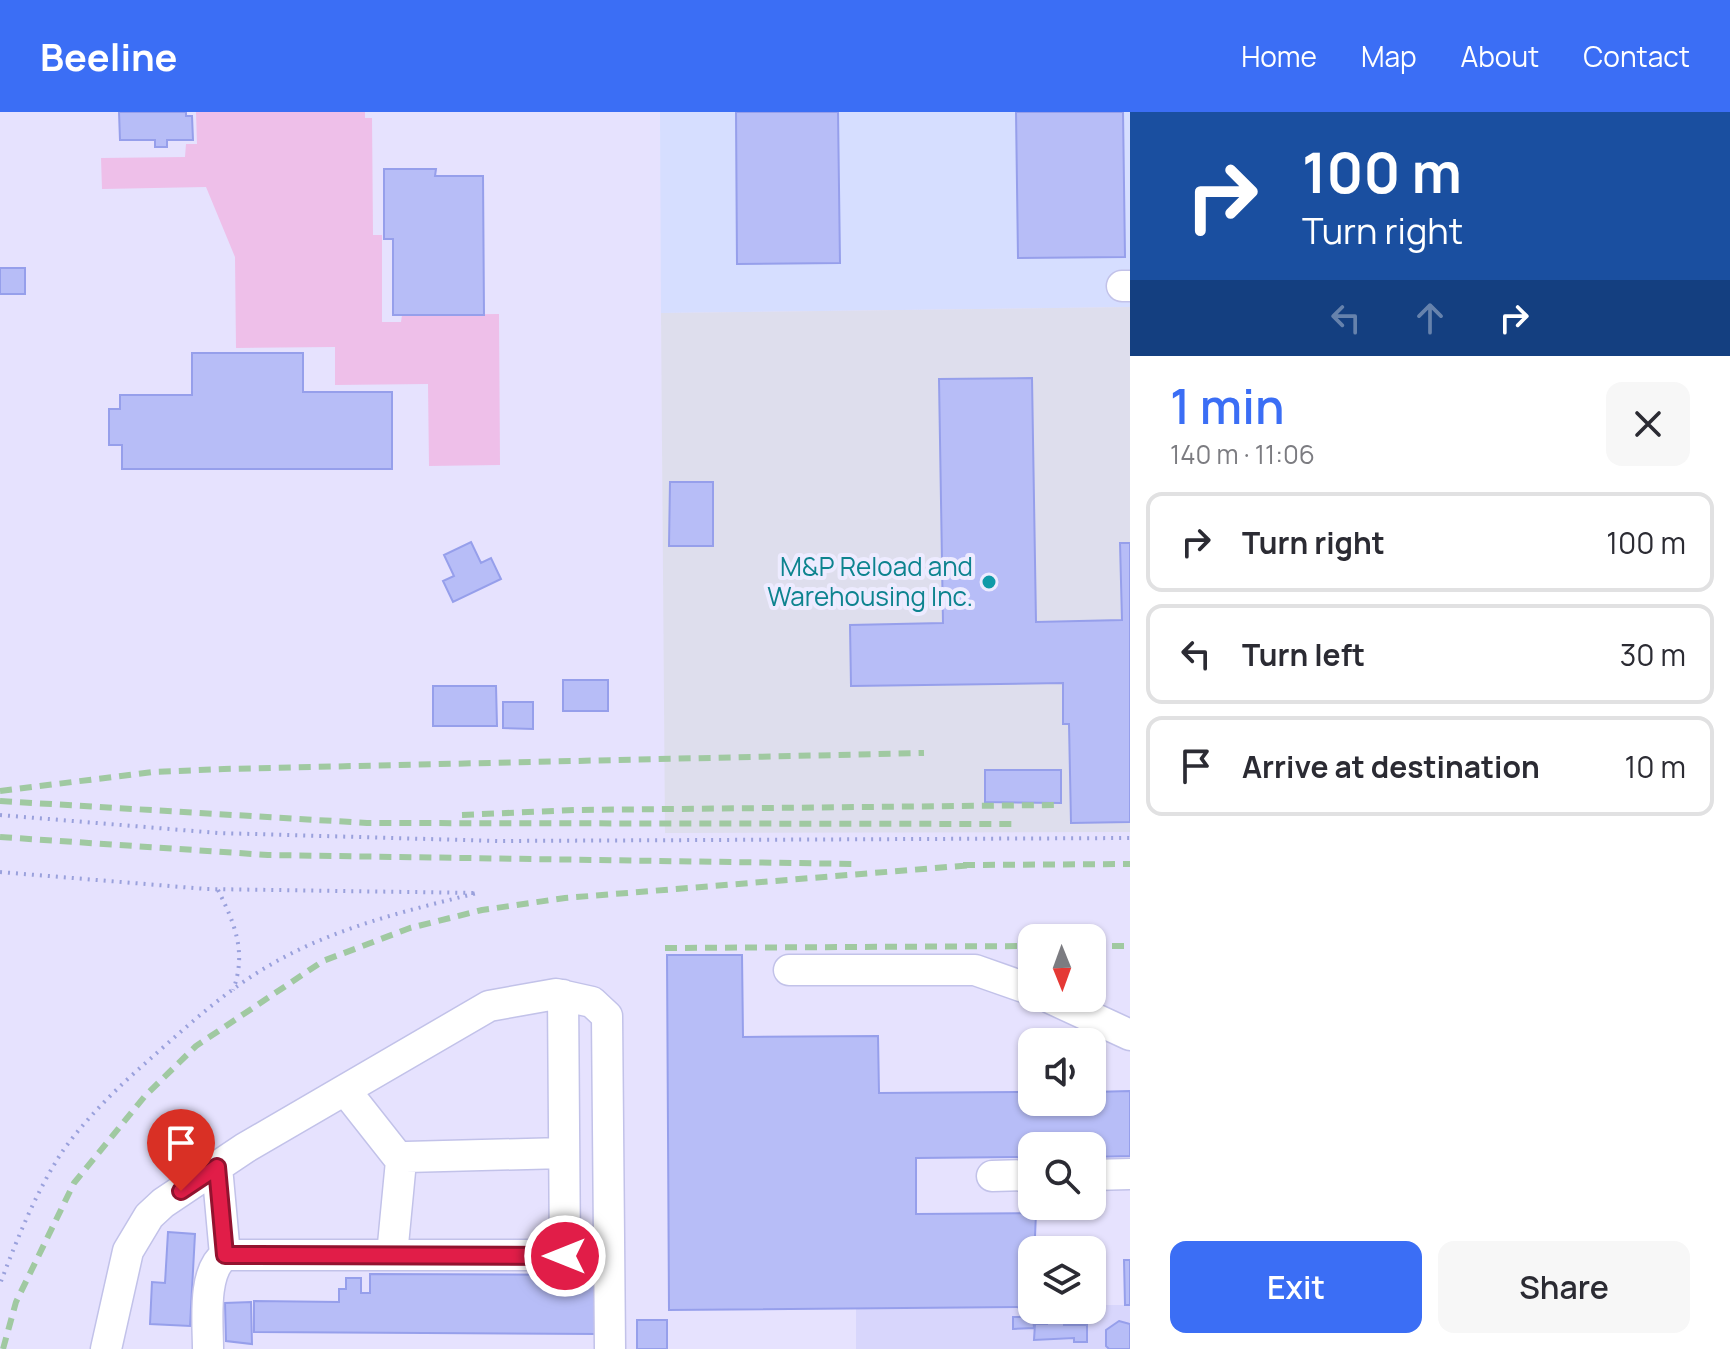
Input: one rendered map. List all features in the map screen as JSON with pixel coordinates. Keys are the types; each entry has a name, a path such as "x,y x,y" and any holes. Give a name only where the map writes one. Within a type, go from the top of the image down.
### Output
{"street":[{"path":"789,970 975,970 1018,985"},
{"path":"563,995 565,1256"},
{"path":"106,1349 128,1251 149,1216 163,1203 217,1167 489,1006 563,995 592,1002 607,1016 610,1349"},
{"path":"1080,1012 1130,1035"},
{"path":"345,1090 401,1161 392,1255"},
{"path":"401,1161 406,1157 564,1153"},
{"path":"217,1167 225,1255"},
{"path":"1106,1175 1130,1174"},
{"path":"992,1176 1018,1175"},
{"path":"208,1349 211,1280 215,1264 225,1255 609,1255"}],"path":[{"path":"0,815 218,833 498,841 1130,838"},
{"path":"0,872 218,890 477,893 393,913 338,934 265,968 192,1021 120,1085 63,1151 19,1233 0,1284"},
{"path":"218,890 235,926 240,949 240,970 232,992"}],"shaded area":[{"path":"196,112 365,112 365,118 372,118 373,235 382,235 382,322 401,322 402,315 499,314 500,465 429,466 428,384 335,385 335,347 236,348 235,257 206,187 102,189 101,158 185,157 186,144 197,144"},
{"path":"660,112 1130,112 1130,307 661,313"},
{"path":"1130,307 1130,832 665,833 661,313"},
{"path":"1018,1305 1018,1324 1106,1324 1106,1305 1130,1305 1130,1349 856,1349 856,1309"}],"building":[{"path":"119,112 186,112 186,116 192,116 193,140 167,140 167,147 155,147 155,140 120,140"},
{"path":"736,112 838,112 840,263 737,264"},
{"path":"1016,112 1123,112 1125,257 1018,258"},
{"path":"384,169 436,169 435,176 483,176 484,315 393,315 393,239 384,239"},
{"path":"0,268 25,268 25,294 0,294"},
{"path":"192,353 303,353 303,392 392,392 392,469 122,469 122,445 109,445 109,409 120,409 120,395 192,395"},
{"name":"M&P Reload and Warehousing Inc.","path":"1032,378 1036,622 1122,620 1120,543 1130,543 1130,822 1071,823 1069,724 1063,724 1063,683 851,686 850,625 943,623 939,379"},
{"path":"670,482 713,482 713,546 669,546"},
{"path":"471,542 481,563 491,558 501,579 453,602 443,581 454,576 444,555"},
{"path":"563,680 608,680 608,711 563,711"},
{"path":"433,686 496,686 497,726 433,726"},
{"path":"503,702 533,702 533,729 503,728"},
{"path":"985,770 1061,770 1061,803 985,802"},
{"path":"667,955 742,955 743,1037 878,1036 879,1093 1018,1092 1018,1116 1106,1116 1106,1092 1130,1091 1130,1156 1106,1157 1106,1132 1018,1132 1018,1157 916,1158 916,1214 1018,1213 1018,1220 1036,1220 1035,1236 1018,1236 1018,1307 669,1310"},
{"path":"168,1232 195,1234 190,1326 150,1324 152,1282 165,1283"},
{"path":"1124,1260 1130,1260 1130,1305 1125,1305"},
{"path":"370,1274 599,1275 598,1334 254,1332 254,1301 339,1302 339,1289 346,1289 346,1278 361,1278 361,1293 370,1293"},
{"path":"251,1302 252,1344 226,1341 225,1303"},
{"path":"1013,1317 1018,1317 1018,1324 1034,1324 1034,1328 1013,1329"},
{"path":"637,1320 667,1320 667,1349 637,1349"},
{"path":"1119,1321 1130,1324 1130,1349 1109,1349 1106,1346 1106,1330"},
{"path":"1035,1324 1087,1325 1087,1342 1074,1342 1074,1338 1034,1340"}],"railway":[{"path":"0,791 153,772 224,769 924,753"},
{"path":"0,801 367,823 1017,824"},
{"path":"462,815 575,810 1057,805"},
{"path":"0,837 268,855 859,864"},
{"path":"963,865 1130,864"},
{"path":"3,1349 16,1302 74,1183 145,1096 196,1046 323,961 410,928 482,910 565,898 972,865"},
{"path":"665,948 1018,946"},
{"path":"1106,946 1130,946"}],"place":[{"name":"M&P Reload and Warehousing Inc.","path":"989,582"}],"route":[{"path":"181,1191 217,1167 225,1255 565,1256"}]}
